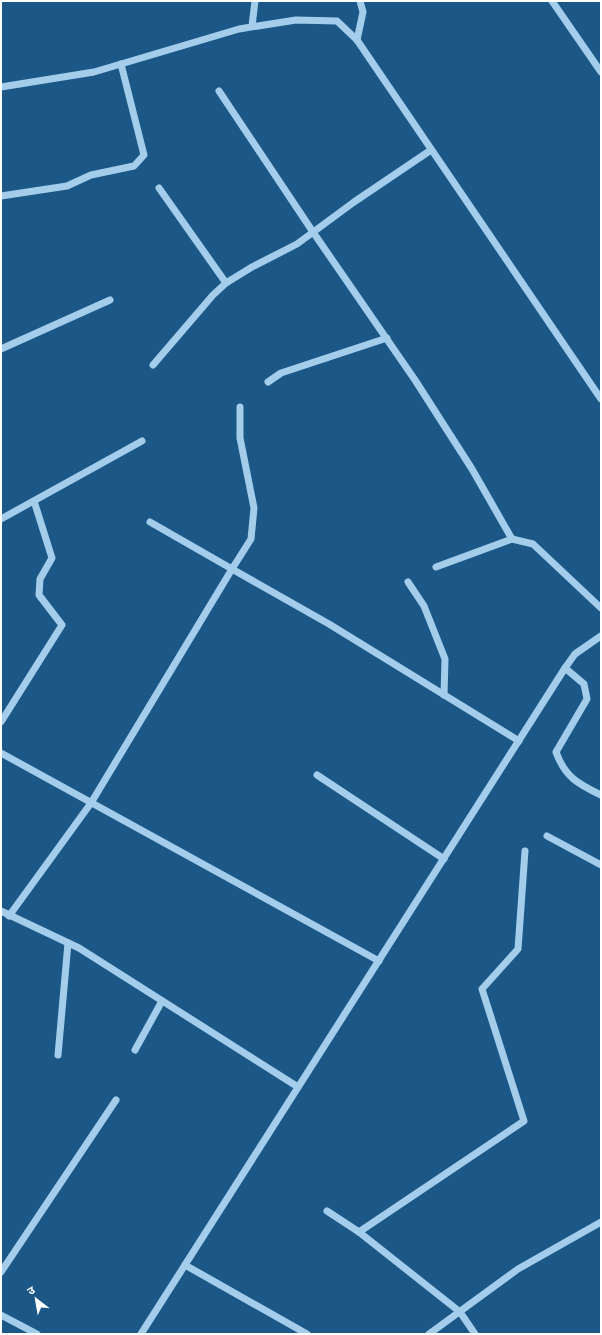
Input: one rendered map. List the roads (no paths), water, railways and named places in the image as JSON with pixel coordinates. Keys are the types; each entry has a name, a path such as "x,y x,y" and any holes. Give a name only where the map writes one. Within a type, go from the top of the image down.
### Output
{"street":[{"path":"252,26 255,1"},
{"path":"357,40 363,12 360,1"},
{"path":"552,1 598,63 601,72"},
{"path":"1,87 94,72 252,26 296,20 337,21 357,40 601,399"},
{"path":"1,196 68,186 91,175 134,166 144,155 121,64"},
{"path":"219,91 313,232 415,380 472,470 512,539"},
{"path":"153,365 213,295 226,283 252,267 297,244 354,202 431,150"},
{"path":"159,188 226,283"},
{"path":"1,349 110,300"},
{"path":"268,382 281,373 387,338"},
{"path":"9,916 91,802 251,539 254,508 240,438 240,407"},
{"path":"1,518 142,441"},
{"path":"1,722 62,625 39,595 40,579 52,558 34,501"},
{"path":"150,522 329,624 519,741"},
{"path":"436,567 512,539 533,544 601,608"},
{"path":"408,582 424,606 445,660 444,695"},
{"path":"140,1334 565,668 575,654 601,636"},
{"path":"565,668 584,684 587,700 556,752 561,765 576,783 601,795"},
{"path":"1,753 379,961"},
{"path":"317,775 444,859"},
{"path":"547,836 601,865"},
{"path":"359,1232 524,1121 482,989 518,949 525,851"},
{"path":"1,912 68,943 298,1087"},
{"path":"58,1055 68,943"},
{"path":"135,1050 162,1001"},
{"path":"1,1272 116,1100"},
{"path":"327,1211 359,1232 460,1312 475,1334"},
{"path":"429,1334 518,1269 601,1222"},
{"path":"185,1265 307,1334"},
{"path":"1,1315 37,1334"}]}
